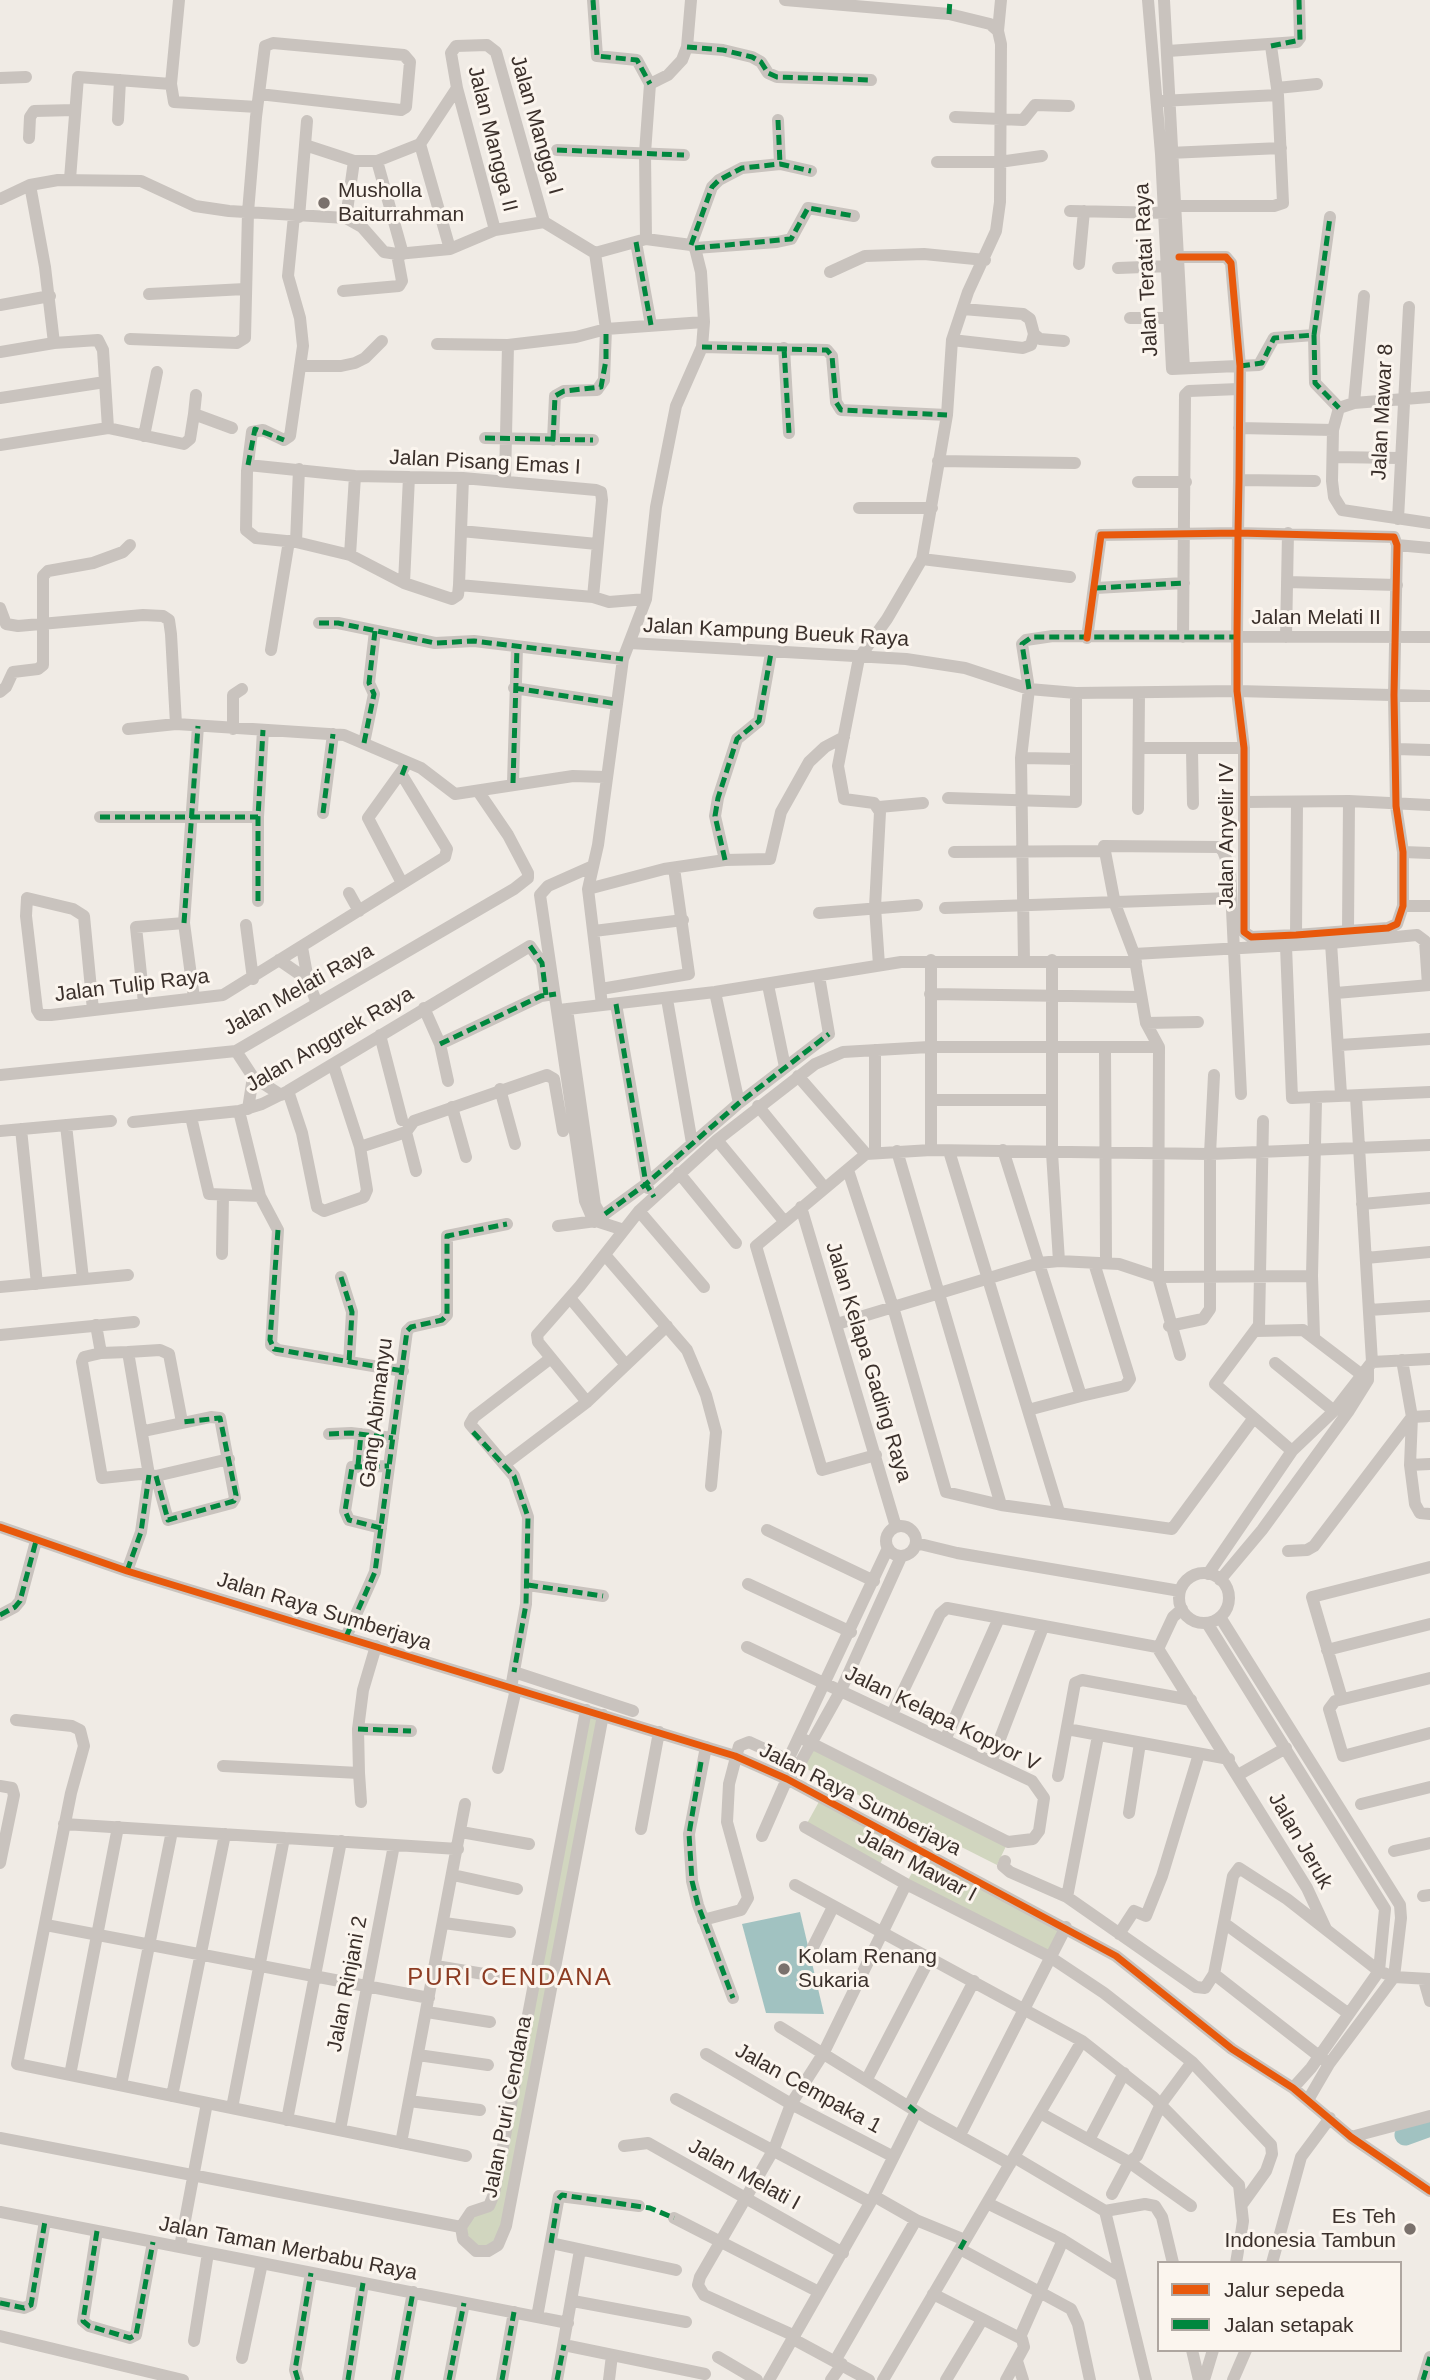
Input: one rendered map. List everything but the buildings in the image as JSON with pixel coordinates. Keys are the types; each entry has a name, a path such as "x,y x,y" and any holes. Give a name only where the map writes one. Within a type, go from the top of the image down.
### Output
{"street":[{"path":"130,339 240,342 245,338 248,212 258,100 264,49 269,43 404,55 410,62 406,107 401,110 258,100 176,104 171,84 179,0"},
{"path":"593,0 597,56 637,60 650,84 641,241 651,325"},
{"path":"650,84 674,69 687,47 691,0"},
{"path":"785,0 949,14 989,24 998,31"},
{"path":"949,14 950,0"},
{"path":"923,803 879,807 874,803 849,801 843,796 838,766 859,658 887,619 922,559 947,415 952,340 996,231 1000,202 1001,44 998,31 1001,0"},
{"name":"Jalan Teratai Raya","path":"1148,0 1177,210 1184,368 1172,369 1162,212 1168,154"},
{"name":"Jalan Teratai Raya","path":"1162,100 1168,51 1164,0"},
{"path":"1168,51 1271,46 1300,40 1299,0"},
{"name":"Jalan Mangga I","path":"451,57 452,49 456,46 487,45 496,52 544,222"},
{"path":"1079,264 1077,211 1162,212 1274,205 1284,200 1278,92 1271,46"},
{"path":"687,47 723,50 752,57 761,62 768,73 777,77 871,80"},
{"name":"Jalan Mangga II","path":"451,57 495,230"},
{"path":"0,78 26,77"},
{"path":"70,179 78,77 171,84"},
{"path":"118,120 120,80"},
{"path":"1162,100 1278,92 1317,84"},
{"path":"305,145 354,161 377,161 420,144 457,88"},
{"path":"956,117 1023,120 1035,106 1069,106"},
{"path":"29,138 30,117 34,111 75,110"},
{"path":"778,120 780,164"},
{"path":"307,121 288,276 300,318 303,346 300,366 289,438 284,440 255,429 248,466 245,527 252,537 292,541 350,555 404,583 452,599 458,595 459,585 463,478"},
{"path":"420,144 450,249"},
{"path":"1168,154 1281,148"},
{"path":"557,150 684,155"},
{"path":"937,162 999,162 1042,156"},
{"path":"346,218 354,161"},
{"path":"343,291 399,286 402,281 400,254 377,161"},
{"path":"693,246 712,187 719,180 742,168 780,164 811,170"},
{"path":"0,199 30,186 70,179 141,181 195,206 346,218 362,227 384,252 400,254 450,249 495,230 544,222 595,253 641,241 693,246 791,239 808,208 854,216"},
{"path":"30,186 50,296 54,343"},
{"path":"1330,217 1314,335 1315,383 1339,408"},
{"name":"Jalan Kampung Bueuk Raya","path":"693,246 701,272 705,322 702,347 676,406 656,507 646,599 630,643 938,663 977,671 1029,689 1076,693 1237,691 1430,696"},
{"path":"553,440 555,396 564,391 601,387 606,360 606,329 595,253"},
{"path":"830,272 865,256 923,254 985,260"},
{"path":"1118,268 1165,267 1180,262 1230,259 1240,366 1237,691"},
{"path":"149,293 245,289"},
{"path":"0,305 50,296"},
{"path":"1354,403 1364,296"},
{"name":"Jalan Mawar 8","path":"1398,519 1399,458 1409,307"},
{"path":"952,340 1023,348 1031,345 1034,334 1030,318 1023,314 963,309"},
{"path":"1130,318 1182,318"},
{"path":"437,344 508,345 576,337 606,329 705,322"},
{"path":"1034,334 1042,340 1064,341"},
{"path":"1184,368 1262,363 1274,338 1314,335"},
{"path":"0,352 54,343 98,340 103,350 108,428"},
{"path":"300,366 341,366 355,363 382,341"},
{"path":"505,481 508,345"},
{"path":"702,347 784,348 830,352 837,408 947,415"},
{"path":"784,348 789,433"},
{"path":"144,436 157,372"},
{"path":"0,398 105,382"},
{"path":"1184,637 1185,394 1191,391 1239,389"},
{"path":"0,445 108,428 184,444 190,439 196,395"},
{"path":"1339,408 1354,403 1430,397"},
{"path":"1339,408 1333,430 1334,497 1342,510 1430,523"},
{"path":"194,414 232,428"},
{"path":"1239,428 1333,430"},
{"path":"485,438 593,440"},
{"path":"1333,457 1399,458"},
{"path":"939,461 1075,463"},
{"name":"Jalan Pisang Emas I","path":"248,466 355,476 463,478 599,491 602,500 593,597"},
{"path":"271,650 292,541 299,469"},
{"path":"350,555 355,476"},
{"path":"404,583 409,477"},
{"path":"1239,480 1315,481"},
{"path":"1138,482 1186,482"},
{"path":"859,508 932,508"},
{"path":"461,531 597,544"},
{"path":"1286,637 1288,533"},
{"path":"1087,638 1096,588 1098,538 1101,535 1391,535 1397,545 1394,695 1396,806 1403,852 1403,906 1430,906"},
{"path":"0,692 6,687 13,672 38,669 43,665 43,576 48,571 93,563 123,552 130,545"},
{"path":"1397,545 1430,548"},
{"path":"922,559 1070,577"},
{"path":"1287,582 1396,585"},
{"path":"1096,588 1184,583"},
{"path":"459,585 593,597 609,602 646,599"},
{"path":"1,617 9,626 41,626 143,615 163,616 169,621 171,634 176,724"},
{"path":"319,623 435,643 474,641 623,659"},
{"path":"365,743 374,694 369,683 375,631"},
{"name":"Jalan Melati II","path":"1029,689 1022,644 1032,638 1430,637"},
{"path":"630,643 623,659 588,889 601,989 609,1004 646,1184 654,1197"},
{"path":"513,783 517,647"},
{"path":"725,860 715,816 718,798 737,739 759,721 771,653"},
{"path":"514,688 617,704"},
{"path":"233,729 233,695 242,689"},
{"path":"1024,961 1021,758 1029,689"},
{"name":"Jalan Anyelir IV","path":"1237,691 1244,748 1244,932 1251,937 1393,926 1400,919 1403,906"},
{"path":"948,798 1076,802 1076,693"},
{"path":"1138,808 1141,748 1139,693"},
{"path":"128,729 176,724 333,734 365,743 404,768 421,768 455,794 513,783 573,776 605,777"},
{"path":"194,998 184,923 198,726"},
{"path":"258,901 258,817 263,730"},
{"path":"323,813 333,734"},
{"path":"588,889 674,868 725,860 772,858 780,812 804,769 825,747 844,737"},
{"path":"1141,748 1244,748"},
{"path":"1396,749 1430,750"},
{"path":"1192,750 1193,804"},
{"path":"1021,758 1076,759"},
{"path":"402,883 369,825 368,817 404,768"},
{"name":"Jalan Tulip Raya","path":"93,1010 84,916 32,897 26,900 37,1010 44,1016 223,995 253,979 445,857 447,853 404,768"},
{"name":"Jalan Melati Raya","path":"0,1076 236,1051 514,889 528,878 528,873 508,835 478,791"},
{"path":"1245,802 1349,801 1396,806 1430,805"},
{"path":"1348,930 1349,801"},
{"path":"1296,935 1297,803"},
{"path":"879,807 875,907 879,965"},
{"path":"100,817 258,817"},
{"path":"954,852 1023,854 1103,849 1219,847 1230,869 1241,1094"},
{"path":"1103,849 1115,904 1135,958 1146,1023 1159,1047 1156,1239 1158,1277 1169,1326 1180,1355"},
{"path":"1403,852 1430,853"},
{"path":"593,866 548,886 540,895 551,995 563,1009 595,1205 600,1214 605,1214 646,1184 739,1103 829,1034 819,976"},
{"path":"601,989 689,974 674,868"},
{"path":"349,893 359,911"},
{"path":"945,908 1231,898"},
{"path":"819,913 917,905"},
{"path":"594,931 683,920"},
{"path":"144,1003 136,927 184,923"},
{"path":"246,925 253,979"},
{"path":"563,1009 667,999 768,985 879,965 931,960 1135,958 1419,935 1425,941 1429,985 1336,993"},
{"path":"1331,943 1340,1045 1341,1094"},
{"name":"Jalan Anggrek Raya","path":"133,1122 243,1110 285,1093 530,946 542,963 551,995"},
{"path":"1286,946 1292,1098 1341,1094 1356,1097 1430,1091"},
{"path":"302,947 308,980 317,1004"},
{"path":"931,960 931,1150"},
{"path":"1052,960 1052,1153 1059,1261"},
{"path":"274,964 308,980"},
{"path":"768,985 785,1067"},
{"path":"715,992 739,1103"},
{"path":"930,994 1140,997"},
{"path":"440,1044 551,995"},
{"path":"667,999 692,1143"},
{"path":"424,1008 440,1044 447,1081"},
{"path":"563,1009 585,1200 594,1222"},
{"path":"1146,1023 1198,1022"},
{"path":"380,1035 416,1171"},
{"path":"1340,1045 1430,1039"},
{"path":"587,1402 551,1358 537,1335 639,1211 717,1140 815,1064 843,1052 929,1047 1159,1047"},
{"path":"1028,1410 1125,1386 1130,1379 1100,1263 1105,1048"},
{"path":"870,1152 876,1050"},
{"path":"236,1051 253,1077 285,1093 302,1133 319,1209 335,1207 367,1194 360,1147 333,1064"},
{"path":"360,1147 414,1121 500,1089 552,1075 563,1131"},
{"path":"1169,1326 1208,1316 1214,1075"},
{"path":"798,1076 870,1152"},
{"path":"253,1077 243,1110 260,1196 278,1230 271,1345 278,1350 403,1371"},
{"path":"500,1089 515,1144"},
{"path":"1220,1580 1262,1530 1367,1371 1369,1310 1356,1097"},
{"path":"931,1100 1052,1100"},
{"path":"1314,1336 1313,1152 1316,1101"},
{"path":"758,1106 824,1187"},
{"path":"452,1107 466,1157"},
{"path":"191,1117 207,1191 212,1196 260,1196"},
{"path":"0,1131 111,1121"},
{"path":"1262,1121 1260,1316 1256,1331 1215,1384 1292,1451"},
{"path":"66,1125 83,1279"},
{"path":"22,1129 37,1284"},
{"path":"717,1140 784,1221"},
{"path":"876,1455 822,1470 755,1246 870,1152 1003,1150 1210,1154 1313,1152 1430,1145"},
{"path":"897,1150 1001,1505"},
{"path":"1003,1150 1081,1396"},
{"path":"949,1151 1059,1512"},
{"path":"848,1170 893,1307 943,1488 950,1494 1001,1505 1172,1529 1253,1419"},
{"path":"680,1173 736,1243"},
{"path":"222,1254 223,1195"},
{"path":"1362,1204 1430,1198"},
{"name":"Jalan Kelapa Gading Raya","path":"802,1207 896,1527"},
{"path":"639,1211 704,1287"},
{"path":"558,1226 594,1222 624,1230"},
{"name":"Gang Abimanyu","path":"346,1637 375,1572 408,1329 442,1321 447,1315 447,1236 507,1224"},
{"path":"1366,1258 1430,1252"},
{"path":"604,1255 687,1350 706,1395 716,1432 711,1486"},
{"path":"837,1324 1039,1263 1100,1263 1158,1277 1312,1276"},
{"path":"0,1287 128,1275"},
{"path":"341,1277 352,1312 349,1362"},
{"path":"570,1298 626,1365"},
{"path":"1369,1310 1430,1306"},
{"path":"0,1335 134,1322"},
{"path":"96,1325 101,1353"},
{"path":"505,1464 587,1402 667,1326"},
{"path":"1256,1331 1303,1330 1367,1371"},
{"path":"182,1422 169,1354 160,1350 101,1353 85,1357 82,1362 102,1478 153,1476 229,1459"},
{"path":"128,1352 153,1476 168,1520 232,1503 236,1495 220,1418 182,1422 144,1431"},
{"path":"498,1768 528,1585 529,1530 525,1504 505,1464 473,1432 470,1424 474,1417 551,1358"},
{"path":"1208,1574 1292,1451 1334,1411 1367,1371 1402,1360 1430,1359"},
{"path":"1402,1360 1412,1418 1410,1465 1418,1511 1430,1514"},
{"path":"1275,1363 1334,1411"},
{"path":"1288,1550 1307,1550 1321,1539 1412,1418 1430,1416"},
{"path":"329,1434 393,1438"},
{"path":"358,1465 361,1434"},
{"path":"1410,1465 1430,1464"},
{"path":"381,1528 349,1520 345,1514 351,1470 358,1465 389,1466"},
{"path":"127,1571 141,1532 153,1476"},
{"name":"Jalan Raya Sumberjaya","path":"0,1527 127,1571 736,1756 787,1779 1116,1956 1232,2049 1293,2088 1351,2137 1430,2191"},
{"path":"762,1836 805,1741 841,1690 901,1557 911,1553 916,1543 911,1530 896,1527 889,1532 888,1548 874,1581 851,1632 821,1683 805,1741"},
{"path":"768,1530 874,1581"},
{"path":"0,1615 20,1601 36,1541"},
{"path":"916,1543 1180,1591"},
{"path":"888,1548 901,1557"},
{"path":"1342,1699 1312,1597 1430,1567"},
{"path":"1208,1574 1220,1580 1228,1598 1220,1617 1207,1623 1188,1618 1182,1609 1180,1591 1190,1577 1208,1574"},
{"path":"748,1584 851,1632"},
{"path":"528,1585 603,1596"},
{"path":"892,1714 942,1610 947,1608 1152,1646 1173,1616 1182,1609"},
{"path":"1220,1617 1369,1859 1398,1900 1401,1918 1394,1977 1324,2060 1293,2088"},
{"path":"945,1740 999,1618"},
{"path":"1207,1623 1384,1906 1379,1970 1349,2014 1324,2060 1308,2100"},
{"path":"1327,1650 1430,1624"},
{"path":"991,1762 1043,1626"},
{"path":"361,1802 358,1729 363,1690 376,1646"},
{"name":"Jalan Jeruk","path":"1152,1646 1229,1759 1307,1888 1326,1929"},
{"name":"Jalan Kelapa Kopyor V","path":"747,1647 1032,1781 1044,1798 1039,1831 1033,1839 1008,1842 805,1741"},
{"path":"514,1672 634,1711"},
{"path":"1430,1678 1342,1699 1333,1702 1329,1709 1343,1756 1430,1733"},
{"path":"1058,1776 1073,1685 1082,1680 1191,1700"},
{"name":"Jalan Puri Cendana","path":"586,1710 494,2194 489,2206 471,2212 461,2227 463,2239 476,2251 494,2249 503,2235 603,1715"},
{"path":"16,1720 72,1726 80,1730 84,1746 64,1824 17,2064 466,2156"},
{"path":"358,1729 411,1731"},
{"path":"1067,1729 1229,1759"},
{"path":"641,1829 659,1732"},
{"path":"1067,1897 1098,1736"},
{"path":"703,1920 741,1910 748,1898 727,1822 729,1784 741,1743 749,1742 794,1763"},
{"path":"1129,1813 1140,1743"},
{"path":"706,1747 688,1834 692,1881 703,1920 733,1998"},
{"path":"1238,1774 1286,1748"},
{"path":"1119,1934 1134,1912 1146,1916 1164,1869 1199,1754"},
{"path":"223,1766 359,1773"},
{"path":"0,1786 10,1787 14,1795 0,1863"},
{"path":"1361,1804 1430,1787"},
{"path":"401,2143 465,1804"},
{"path":"64,1824 458,1849"},
{"path":"564,1825 582,1828"},
{"name":"Jalan Mawar I","path":"805,1826 906,1884 1050,1957 1104,1993 1192,2062 1271,2145 1272,2154 1266,2171 1243,2203"},
{"path":"70,2075 118,1827"},
{"path":"121,2085 172,1831"},
{"path":"461,1832 529,1844"},
{"path":"172,2096 225,1834"},
{"path":"232,2108 284,1838"},
{"path":"287,2120 341,1842"},
{"path":"1394,1852 1430,1843"},
{"name":"Jalan Rinjani 2","path":"340,2130 394,1845"},
{"path":"1005,1861 1003,1866 1010,1872 1067,1897 1196,1987 1205,1987 1214,1974 1233,1876 1239,1868 1379,1970 1394,1977 1427,1979 1430,2001"},
{"path":"453,1875 517,1889"},
{"path":"869,2380 794,2337 710,2298 700,2291 700,2277 722,2244 774,2150 791,2104 823,2054 906,1884"},
{"path":"795,1885 931,1956 1082,2041 1161,2104 1239,2185 1243,2203 1238,2253"},
{"path":"811,1951 833,1907"},
{"path":"444,1923 509,1931"},
{"path":"1224,1923 1349,2014"},
{"path":"46,1925 429,1998"},
{"path":"960,2135 1066,1927"},
{"path":"540,1951 556,1955"},
{"path":"867,2079 931,1956"},
{"path":"436,1966 502,1977"},
{"path":"1214,1974 1324,2060"},
{"path":"769,2380 872,2199 974,1981"},
{"path":"426,2012 490,2022"},
{"path":"780,2027 913,2109 1105,2211 1145,2204 1160,2209 1172,2261"},
{"path":"883,2380 1082,2041"},
{"name":"Jalan Cempaka 1","path":"706,2054 791,2104 892,2156"},
{"path":"418,2055 488,2065"},
{"path":"1112,2193 1161,2104 1192,2062"},
{"path":"1089,2140 1124,2074"},
{"path":"676,2099 963,2244 1073,2312 1090,2380"},
{"path":"409,2101 480,2110"},
{"path":"180,2247 207,2103"},
{"path":"1040,2113 1089,2140 1133,2159 1191,2206"},
{"path":"1351,2137 1430,2116"},
{"path":"1273,2261 1301,2157 1330,2118"},
{"path":"0,2138 461,2227"},
{"name":"Jalan Melati I","path":"624,2146 648,2143 843,2253"},
{"path":"537,2317 558,2199 562,2195 639,2206"},
{"path":"987,2203 1063,2240 1119,2275"},
{"path":"1105,2211 1146,2380"},
{"name":"Jalan Taman Merbabu Raya","path":"0,2212 568,2323"},
{"path":"674,2218 819,2292"},
{"path":"831,2380 916,2220"},
{"path":"0,2303 24,2308 31,2305 45,2221"},
{"path":"97,2231 82,2318 89,2326 110,2333 135,2337 153,2242"},
{"path":"1020,2337 1063,2240"},
{"path":"551,2243 676,2270"},
{"path":"557,2380 580,2249"},
{"path":"194,2341 208,2253"},
{"path":"242,2358 262,2263"},
{"path":"298,2380 295,2370 311,2273"},
{"path":"348,2380 363,2283"},
{"path":"397,2380 412,2292"},
{"path":"933,2294 1020,2337 1024,2345 1006,2380"},
{"path":"573,2301 686,2322"},
{"path":"449,2380 464,2303"},
{"path":"502,2380 514,2312"},
{"path":"946,2380 982,2320"},
{"path":"1,2340 183,2380"},
{"path":"564,2345 705,2374"},
{"path":"1193,2352 1202,2380"},
{"path":"1202,2380 1212,2352"},
{"path":"1233,2380 1245,2352"},
{"path":"608,2380 612,2355"},
{"path":"718,2357 757,2380"},
{"path":"1423,2380 1430,2357"},
{"path":"1017,2361 1023,2380"},
{"path":"660,2380 663,2366"}],"green space":[{"path":"586,1710 603,1715 503,2235 482,2252 461,2227 489,2206"},
{"path":"811,1744 1008,1842 997,1865 799,1765"},
{"path":"821,1798 892,1837 878,1869 805,1827"},
{"path":"923,1852 1066,1927 1050,1957 906,1884"}],"water":[{"name":"Kolam Renang Sukaria","path":"800,1912 824,2014 766,2013 742,1924"}],"waterway":[{"path":"1405,2135 1430,2126"}],"marked path":[{"path":"593,0 597,56 637,60 650,84"},
{"path":"949,14 950,0"},
{"path":"1271,46 1300,40 1299,0"},
{"path":"687,47 723,50 752,57 761,62 768,73 777,77 871,80"},
{"path":"778,120 780,164"},
{"path":"557,150 684,155"},
{"path":"691,245 712,187 719,180 742,168 780,164 811,171"},
{"path":"695,248 791,239 808,208 854,216"},
{"path":"1314,335 1330,217"},
{"path":"636,242 651,325"},
{"path":"553,440 555,396 564,391 601,387 606,360 606,329"},
{"path":"1240,366 1262,363 1274,338 1314,335 1315,383 1339,408"},
{"path":"702,347 827,350 832,356 836,402 841,410 947,415"},
{"path":"784,348 789,433"},
{"path":"248,465 255,429 284,440"},
{"path":"485,438 593,440"},
{"path":"1096,588 1184,583"},
{"path":"319,623 338,623 435,643 474,641 623,659"},
{"path":"364,743 374,694 369,683 375,631"},
{"path":"1029,689 1022,644 1032,637 1237,637"},
{"path":"513,783 517,647"},
{"path":"725,860 715,816 718,798 737,739 759,721 771,653"},
{"path":"514,688 617,704"},
{"path":"184,923 198,726"},
{"path":"258,901 258,817 263,730"},
{"path":"323,813 333,734"},
{"path":"402,775 407,762"},
{"path":"100,817 258,817"},
{"path":"530,946 542,963 546,995"},
{"path":"440,1044 541,996 556,994"},
{"path":"616,1004 646,1184 654,1197"},
{"path":"605,1214 646,1184 739,1103 829,1034"},
{"path":"346,1637 375,1572 407,1331 411,1327 442,1320 447,1315 447,1236 507,1224"},
{"path":"278,1230 270,1340 274,1349 403,1371"},
{"path":"341,1277 352,1312 349,1362"},
{"path":"156,1476 168,1520 234,1501 236,1495 220,1418 182,1422"},
{"path":"473,1432 514,1476 528,1517 526,1604 514,1672"},
{"path":"329,1434 351,1433 393,1438"},
{"path":"358,1465 361,1434"},
{"path":"381,1528 349,1520 345,1511 352,1467 389,1466"},
{"path":"127,1571 141,1532 149,1475"},
{"path":"0,1615 20,1601 36,1541"},
{"path":"528,1585 603,1596"},
{"path":"358,1729 411,1731"},
{"path":"701,1762 689,1834 692,1881 698,1905 733,1998"},
{"path":"909,2106 916,2112"},
{"path":"551,2243 558,2199 562,2195 650,2208 674,2218"},
{"path":"0,2303 24,2308 31,2305 45,2221"},
{"path":"97,2231 83,2321 89,2326 130,2338 136,2335 153,2242"},
{"path":"960,2249 965,2240"},
{"path":"298,2380 295,2370 311,2273"},
{"path":"348,2380 363,2283"},
{"path":"397,2380 413,2292"},
{"path":"449,2380 464,2303"},
{"path":"502,2380 514,2312"},
{"path":"557,2380 564,2345"},
{"path":"1423,2380 1430,2357"}],"cycle path":[{"path":"1087,638 1101,535 1238,533 1394,537 1397,545 1394,695 1396,806 1403,852 1403,906 1397,924 1388,928 1296,935 1251,937 1244,932 1244,748 1237,691 1237,637 1238,533 1239,480 1240,366 1231,263 1226,257 1179,257"},
{"path":"0,1527 127,1571 735,1756 787,1779 1116,1956 1232,2049 1293,2088 1351,2137 1430,2191"}],"place":[{"name":"Musholla Baiturrahman","path":"324,203"},
{"name":"Kolam Renang Sukaria","path":"784,1969"},
{"name":"Es Teh Indonesia Tambun","path":"1410,2229"}],"district":[{"name":"PURI CENDANA","path":"510,1978"}]}
